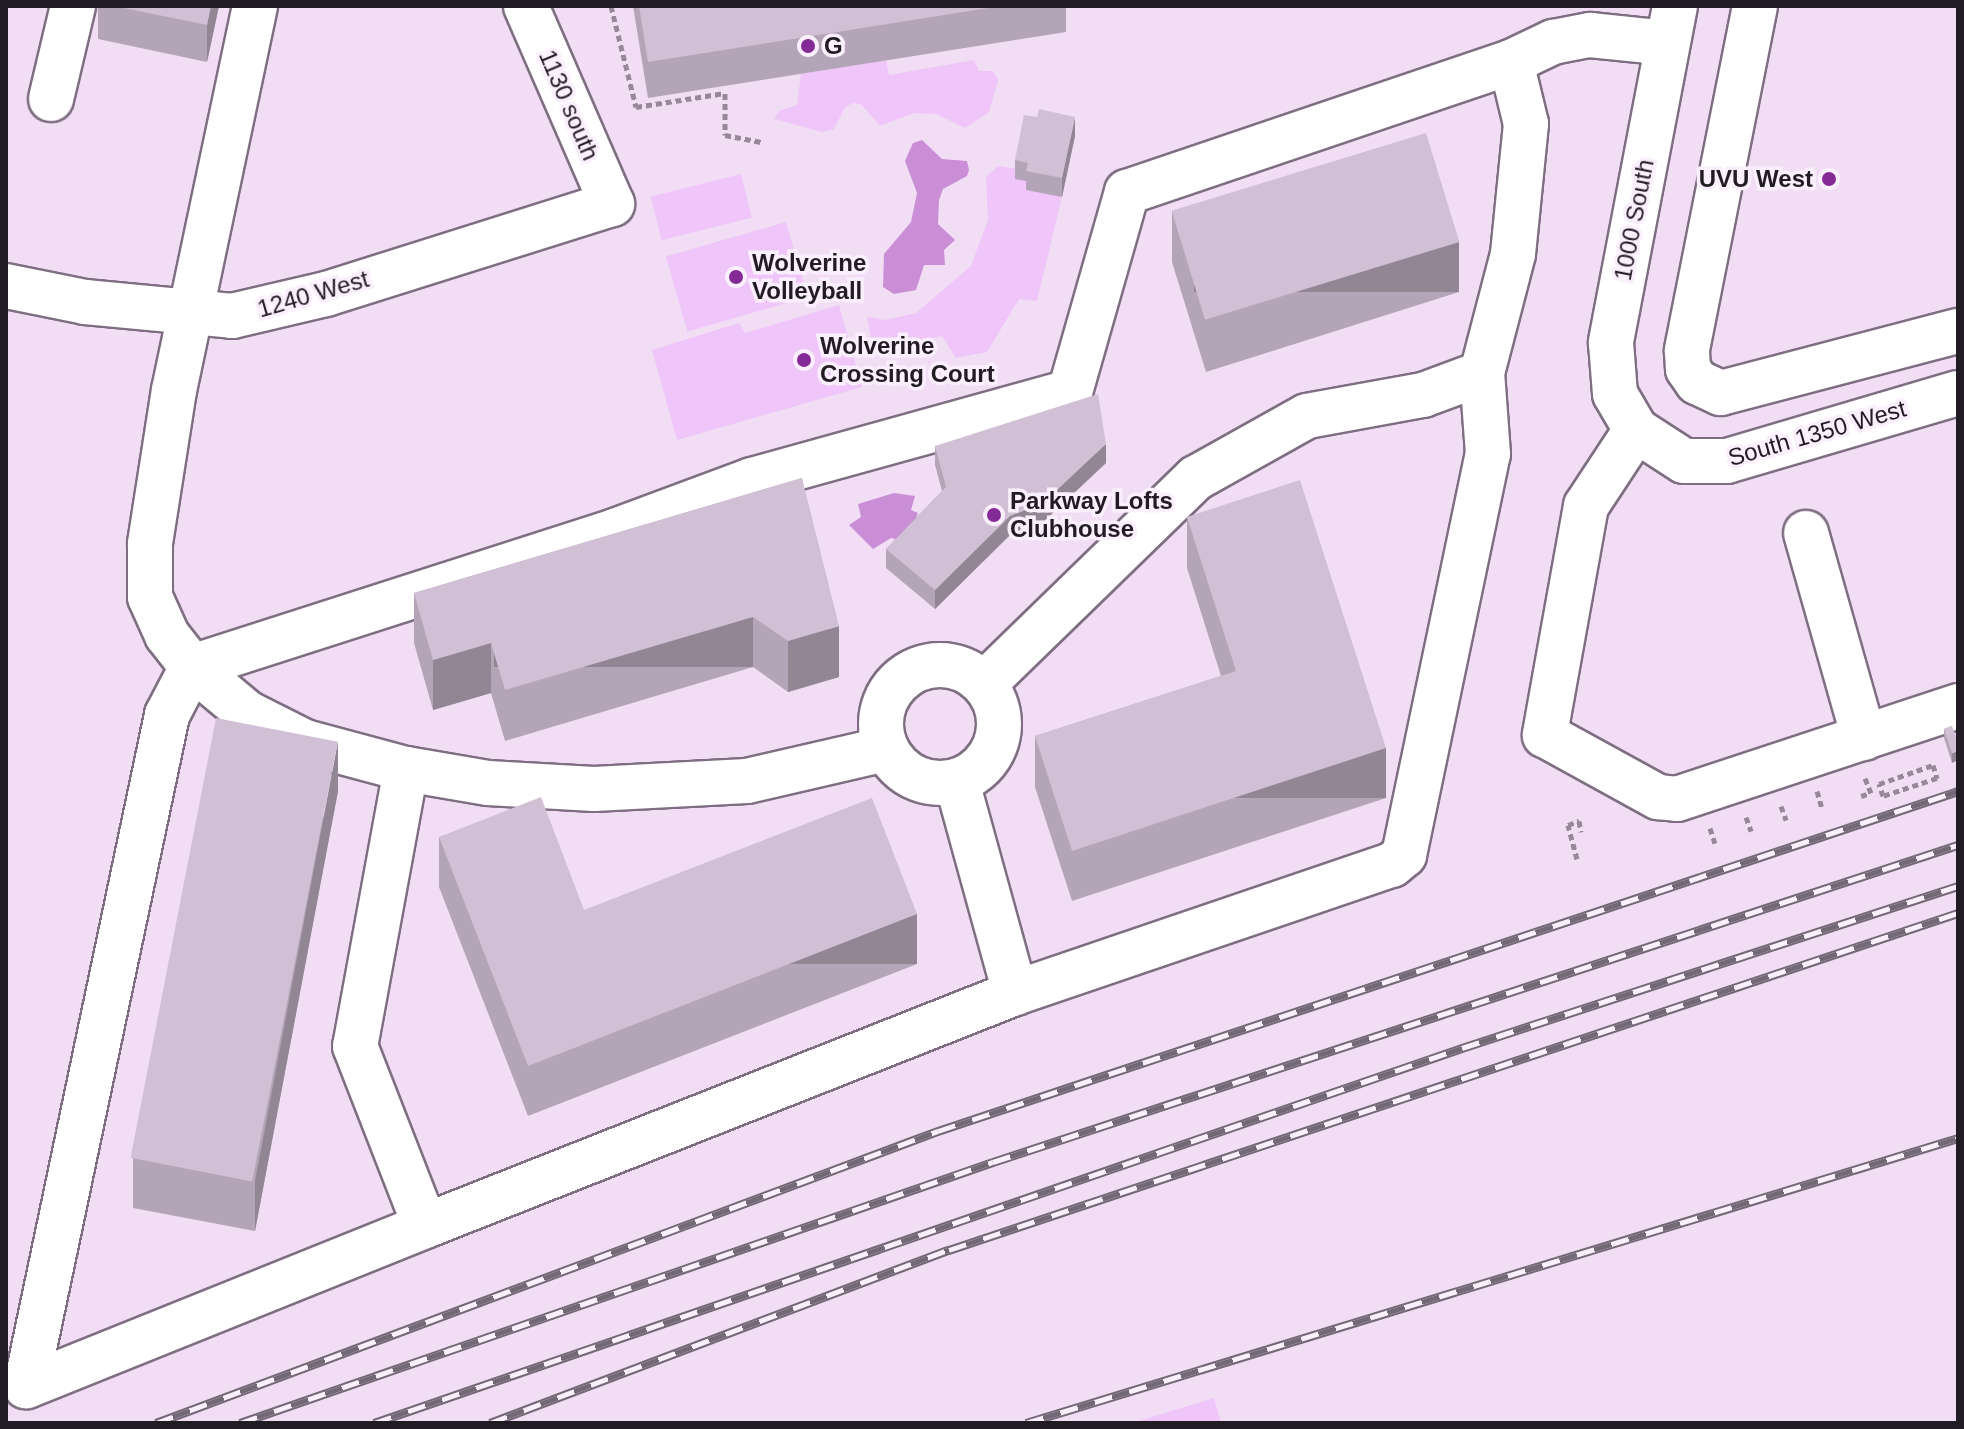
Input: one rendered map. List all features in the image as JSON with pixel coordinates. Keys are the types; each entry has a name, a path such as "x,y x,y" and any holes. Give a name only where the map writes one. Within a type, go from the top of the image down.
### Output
{"street":[{"path":"51,99 73,6"},
{"path":"255,6 190,313 150,544 150,597 167,635 192,667 247,713 305,742 406,769 488,783 594,789 747,781 886,749"},
{"name":"1130 south","path":"526,6 612,204"},
{"path":"1755,6 1687,351 1688,369 1697,382 1721,393 1958,331"},
{"path":"1511,62 1526,124 1513,254 1482,373 1488,454 1404,855 1392,865 1015,993 26,1386 167,715 192,667 615,531 752,480 1070,392 1127,192 1511,62 1553,42 1671,25"},
{"name":"1000 South","path":"1636,430 1615,394 1611,343 1671,25"},
{"name":"1240 West","path":"6,286 85,302 232,316 326,294 612,204"},
{"path":"984,684 1196,478 1307,416 1423,395 1482,373"},
{"name":"South 1350 West","path":"1636,430 1664,453 1684,461 1727,461 1958,393"},
{"path":"1636,430 1586,506 1545,735 1658,797 1677,799 1958,706"},
{"path":"1806,533 1864,738"},
{"path":"943,665 972,674 984,684 997,708 999,734 988,759 957,782 932,784 910,776 886,749 884,704 901,679 943,665"},
{"path":"406,769 355,1046 425,1226"},
{"path":"957,782 1015,993"}],"path":[{"path":"611,6 636,107 725,93 725,135 762,142"},
{"path":"1902,764 1905,774"},
{"path":"1933,765 1937,778 1883,796 1879,784 1905,774 1933,765"},
{"path":"1577,859 1568,825 1579,821 1581,832"}],"shaded area":[{"path":"886,60 889,75 974,60 979,71 993,71 998,80 989,112 965,128 936,114 914,113 880,126 861,104 853,103 845,107 834,129 822,132 774,119 779,111 797,105 801,74"},
{"path":"922,140 942,159 967,161 969,170 967,176 943,189 939,200 938,224 955,240 944,250 945,265 924,265 916,290 894,294 883,287 884,254 911,222 917,193 905,161 913,143"},
{"path":"998,166 1017,169 1028,182 1062,197 1037,301 1019,299 987,352 956,358 942,336 890,346 872,343 867,317 886,320 916,313 971,266 988,220 986,177"},
{"path":"741,174 752,218 662,240 651,196"},
{"name":"Wolverine Volleyball","path":"786,222 807,297 687,331 666,256"},
{"path":"839,305 862,387 677,440 652,350 739,323 745,333"},
{"path":"894,493 915,496 911,510 918,513 907,542 891,538 873,549 849,525 861,517 858,504"},
{"path":"1214,1398 1221,1423 1132,1423"}],"building":[{"path":"114,6 211,6 207,25"},
{"path":"639,6 1001,6 648,62"},
{"path":"1039,109 1075,117 1062,178 1026,171 1028,163 1015,160 1024,115 1037,117"},
{"path":"1426,133 1459,242 1205,320 1172,211"},
{"name":"Parkway Lofts Clubhouse","path":"1098,394 1106,444 1042,504 1010,516 935,590 886,549 946,487 935,446"},
{"path":"802,478 839,626 788,641 753,617 505,690 491,643 433,660 414,593"},
{"path":"1300,480 1386,748 1072,851 1035,736 1236,671 1187,517"},
{"path":"216,718 338,742 252,1181 131,1158"},
{"path":"1952,726 1958,751 1952,753 1944,729"},
{"path":"541,797 584,910 872,798 917,914 528,1066 439,837"}],"railway":[{"path":"156,1423 938,1131 1958,791"},
{"path":"240,1423 993,1162 1958,845"},
{"path":"374,1423 1462,1048 1958,886"},
{"path":"490,1423 949,1250 1958,913"},
{"path":"1026,1423 1958,1138"}],"place":[{"name":"G","path":"808,46"},
{"name":"UVU West","path":"1829,179"},
{"name":"Wolverine Volleyball","path":"736,277"},
{"name":"Wolverine Crossing Court","path":"804,360"},
{"name":"Parkway Lofts Clubhouse","path":"994,515"}]}
